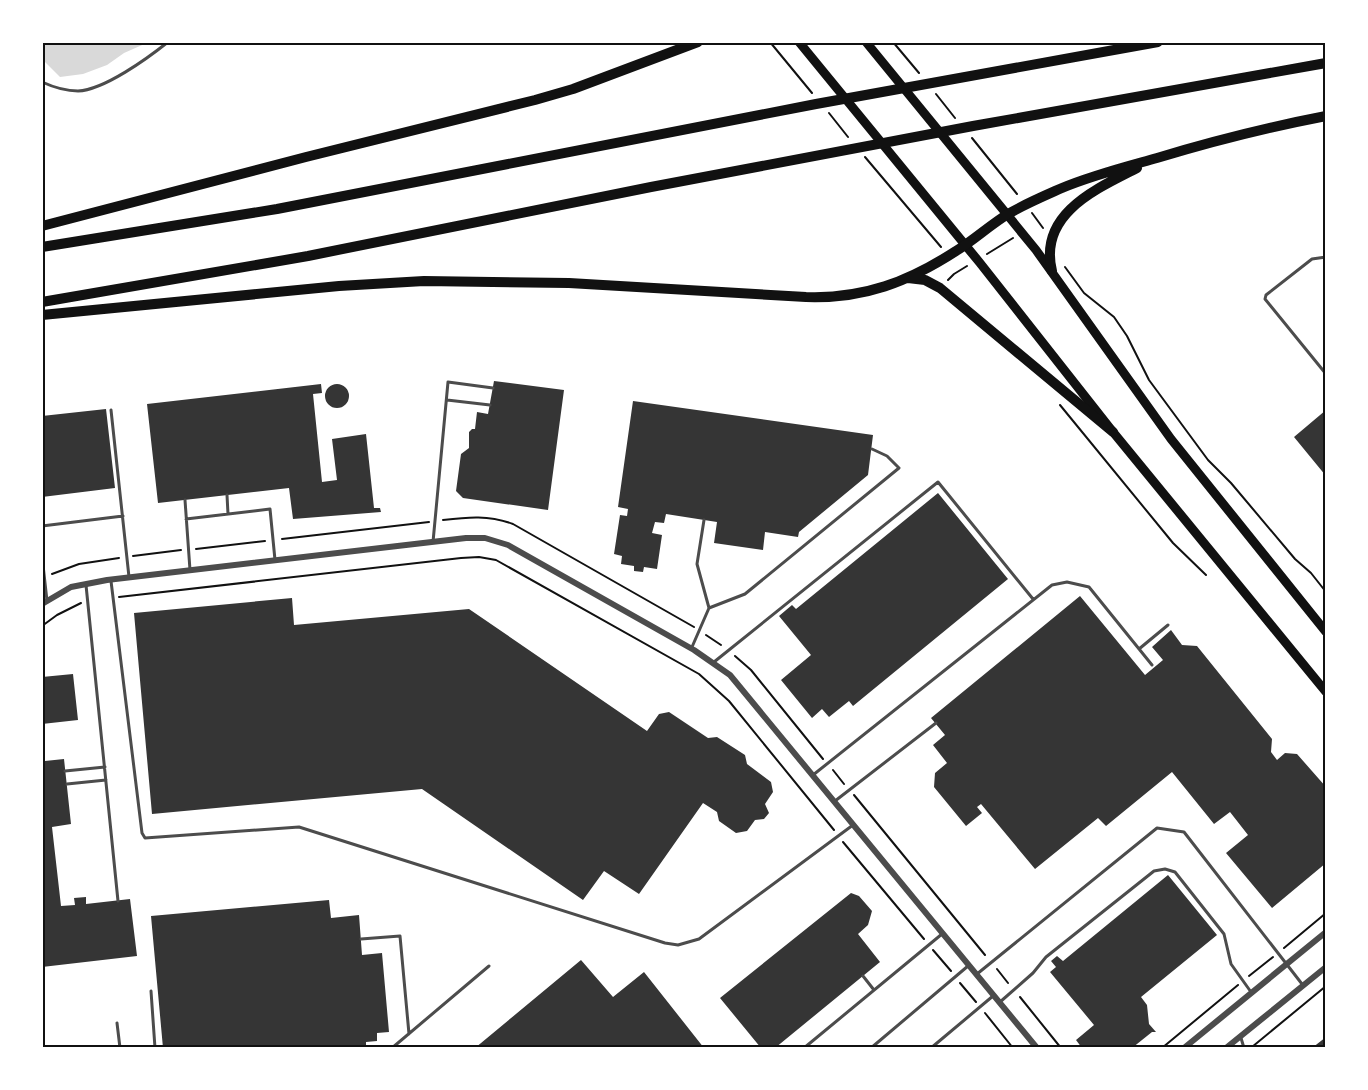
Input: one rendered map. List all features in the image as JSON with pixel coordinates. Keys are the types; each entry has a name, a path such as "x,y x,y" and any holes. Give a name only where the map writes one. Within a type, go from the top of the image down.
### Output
{"highway":[{"path":"616,73 679,42"},
{"path":"42,226 306,157 515,106 573,89 698,42"},
{"path":"42,247 277,209 816,104 934,87 1158,42"},
{"path":"42,302 308,256 651,187 1326,63"},
{"path":"42,315 384,283 545,282 823,298 865,293 908,278 958,250 1008,214 1093,176 1244,133 1326,116"},
{"path":"1052,271 1048,250 1052,236 1067,213 1086,195 1156,158"},
{"path":"908,278 925,280 940,288 1113,432"}],"main road":[{"path":"799,42 1326,692"},
{"path":"866,42 1008,214 1052,271 1177,447 1326,632"}],"street":[{"path":"44,603 62,591 86,583 111,579 476,537 501,542 691,648 730,675 1037,1046"},
{"path":"1184,1048 1326,932"},
{"path":"1226,1048 1326,967"}],"lane":[{"path":"42,82 68,90 81,91 92,88 139,64 168,42"},
{"path":"1326,257 1312,259 1265,296 1326,374"},
{"path":"433,542 448,382 493,388"},
{"path":"447,400 490,405"},
{"path":"111,410 129,577"},
{"path":"709,608 745,594 899,468 887,456 872,449"},
{"path":"713,662 938,482 1033,599"},
{"path":"227,495 228,514"},
{"path":"184,500 190,570"},
{"path":"186,519 270,509 275,560"},
{"path":"42,526 123,516"},
{"path":"691,648 709,608 697,564 704,520"},
{"path":"42,556 44,603"},
{"path":"111,579 142,833 145,838 298,827 664,943 678,945 699,939 854,824"},
{"path":"86,583 118,901"},
{"path":"813,775 1033,599 1059,583 1074,583 1089,587 1152,665"},
{"path":"1139,649 1168,625"},
{"path":"835,802 936,723"},
{"path":"65,771 105,767"},
{"path":"67,784 106,780"},
{"path":"977,974 1157,828 1184,832 1304,986"},
{"path":"1000,1002 1034,973 1046,957 1154,871 1161,869 1175,872 1224,934 1231,964 1251,992"},
{"path":"804,1048 943,933"},
{"path":"361,939 400,936 409,1034"},
{"path":"871,1048 970,965"},
{"path":"392,1048 489,966"},
{"path":"863,976 874,990"},
{"path":"151,991 155,1048"},
{"path":"932,1047 994,995"},
{"path":"117,1023 120,1048"},
{"path":"1241,1036 1244,1048"}],"path":[{"path":"892,42 919,74"},
{"path":"934,87 955,118"},
{"path":"971,130 1042,226 1052,236"},
{"path":"1062,263 1084,293 1114,317 1127,336 1149,380 1208,460 1231,483 1326,592"},
{"path":"44,577 79,564 127,557 435,521 489,517 513,524 699,630 729,650 751,670 1061,1048"},
{"path":"113,598 461,558 479,557 496,560 699,674 729,701 1013,1048"},
{"path":"42,626 57,615 88,601"},
{"path":"1250,1048 1326,986"}],"shaded area":[{"path":"42,42 149,42 124,53 107,65 83,74 60,77 42,59"}],"building":[{"path":"494,381 564,390 548,510 463,498 456,491 461,454 469,448 469,432 475,429 477,412 488,414"},
{"path":"321,384 322,393 313,394 322,482 337,480 332,439 366,434 374,508 380,508 381,512 293,519 289,488 158,503 147,404"},
{"path":"337,384 346,387 349,396 346,405 337,408 328,405 325,396 328,387"},
{"path":"633,401 873,435 868,475 799,532 798,537 765,532 763,550 714,543 717,522 666,514 664,523 655,522 652,533 662,535 657,569 644,567 643,572 634,571 634,566 621,564 622,556 614,554 620,515 627,516 628,509 618,507"},
{"path":"106,409 115,488 42,497 42,416"},
{"path":"1326,410 1326,476 1294,437"},
{"path":"938,493 1008,579 853,706 849,701 829,717 822,709 812,718 781,680 811,655 779,616 792,605 796,609"},
{"path":"1080,596 1145,675 1163,660 1152,647 1171,630 1182,645 1197,646 1272,739 1271,752 1277,760 1285,753 1297,754 1326,787 1326,863 1272,908 1226,853 1248,835 1230,812 1214,824 1172,772 1106,826 1098,818 1035,869 981,804 977,807 982,813 966,826 934,787 935,773 947,763 933,745 945,735 931,718"},
{"path":"292,598 294,625 469,609 647,731 659,714 669,712 708,738 717,737 745,755 747,764 771,782 773,792 765,804 769,813 764,819 755,820 747,831 736,833 719,821 717,812 703,803 639,894 604,871 583,900 422,789 152,814 134,613"},
{"path":"73,674 78,720 42,724 42,677"},
{"path":"42,747 45,761 64,759 71,824 52,827 61,906 75,905 74,898 86,897 86,904 130,899 137,956 42,967"},
{"path":"1168,875 1217,935 1141,997 1147,1005 1149,1024 1156,1032 1152,1032 1132,1048 1082,1048 1076,1040 1094,1025 1050,972 1056,967 1051,961 1057,956 1063,961"},
{"path":"851,893 859,896 872,911 868,925 858,934 880,962 775,1048 761,1048 720,998"},
{"path":"329,900 331,918 359,915 362,955 382,953 389,1032 377,1033 377,1041 366,1042 366,1048 163,1048 151,916"},
{"path":"581,960 613,997 644,972 704,1048 475,1048"},
{"path":"1326,1037 1326,1048 1312,1048"}]}
